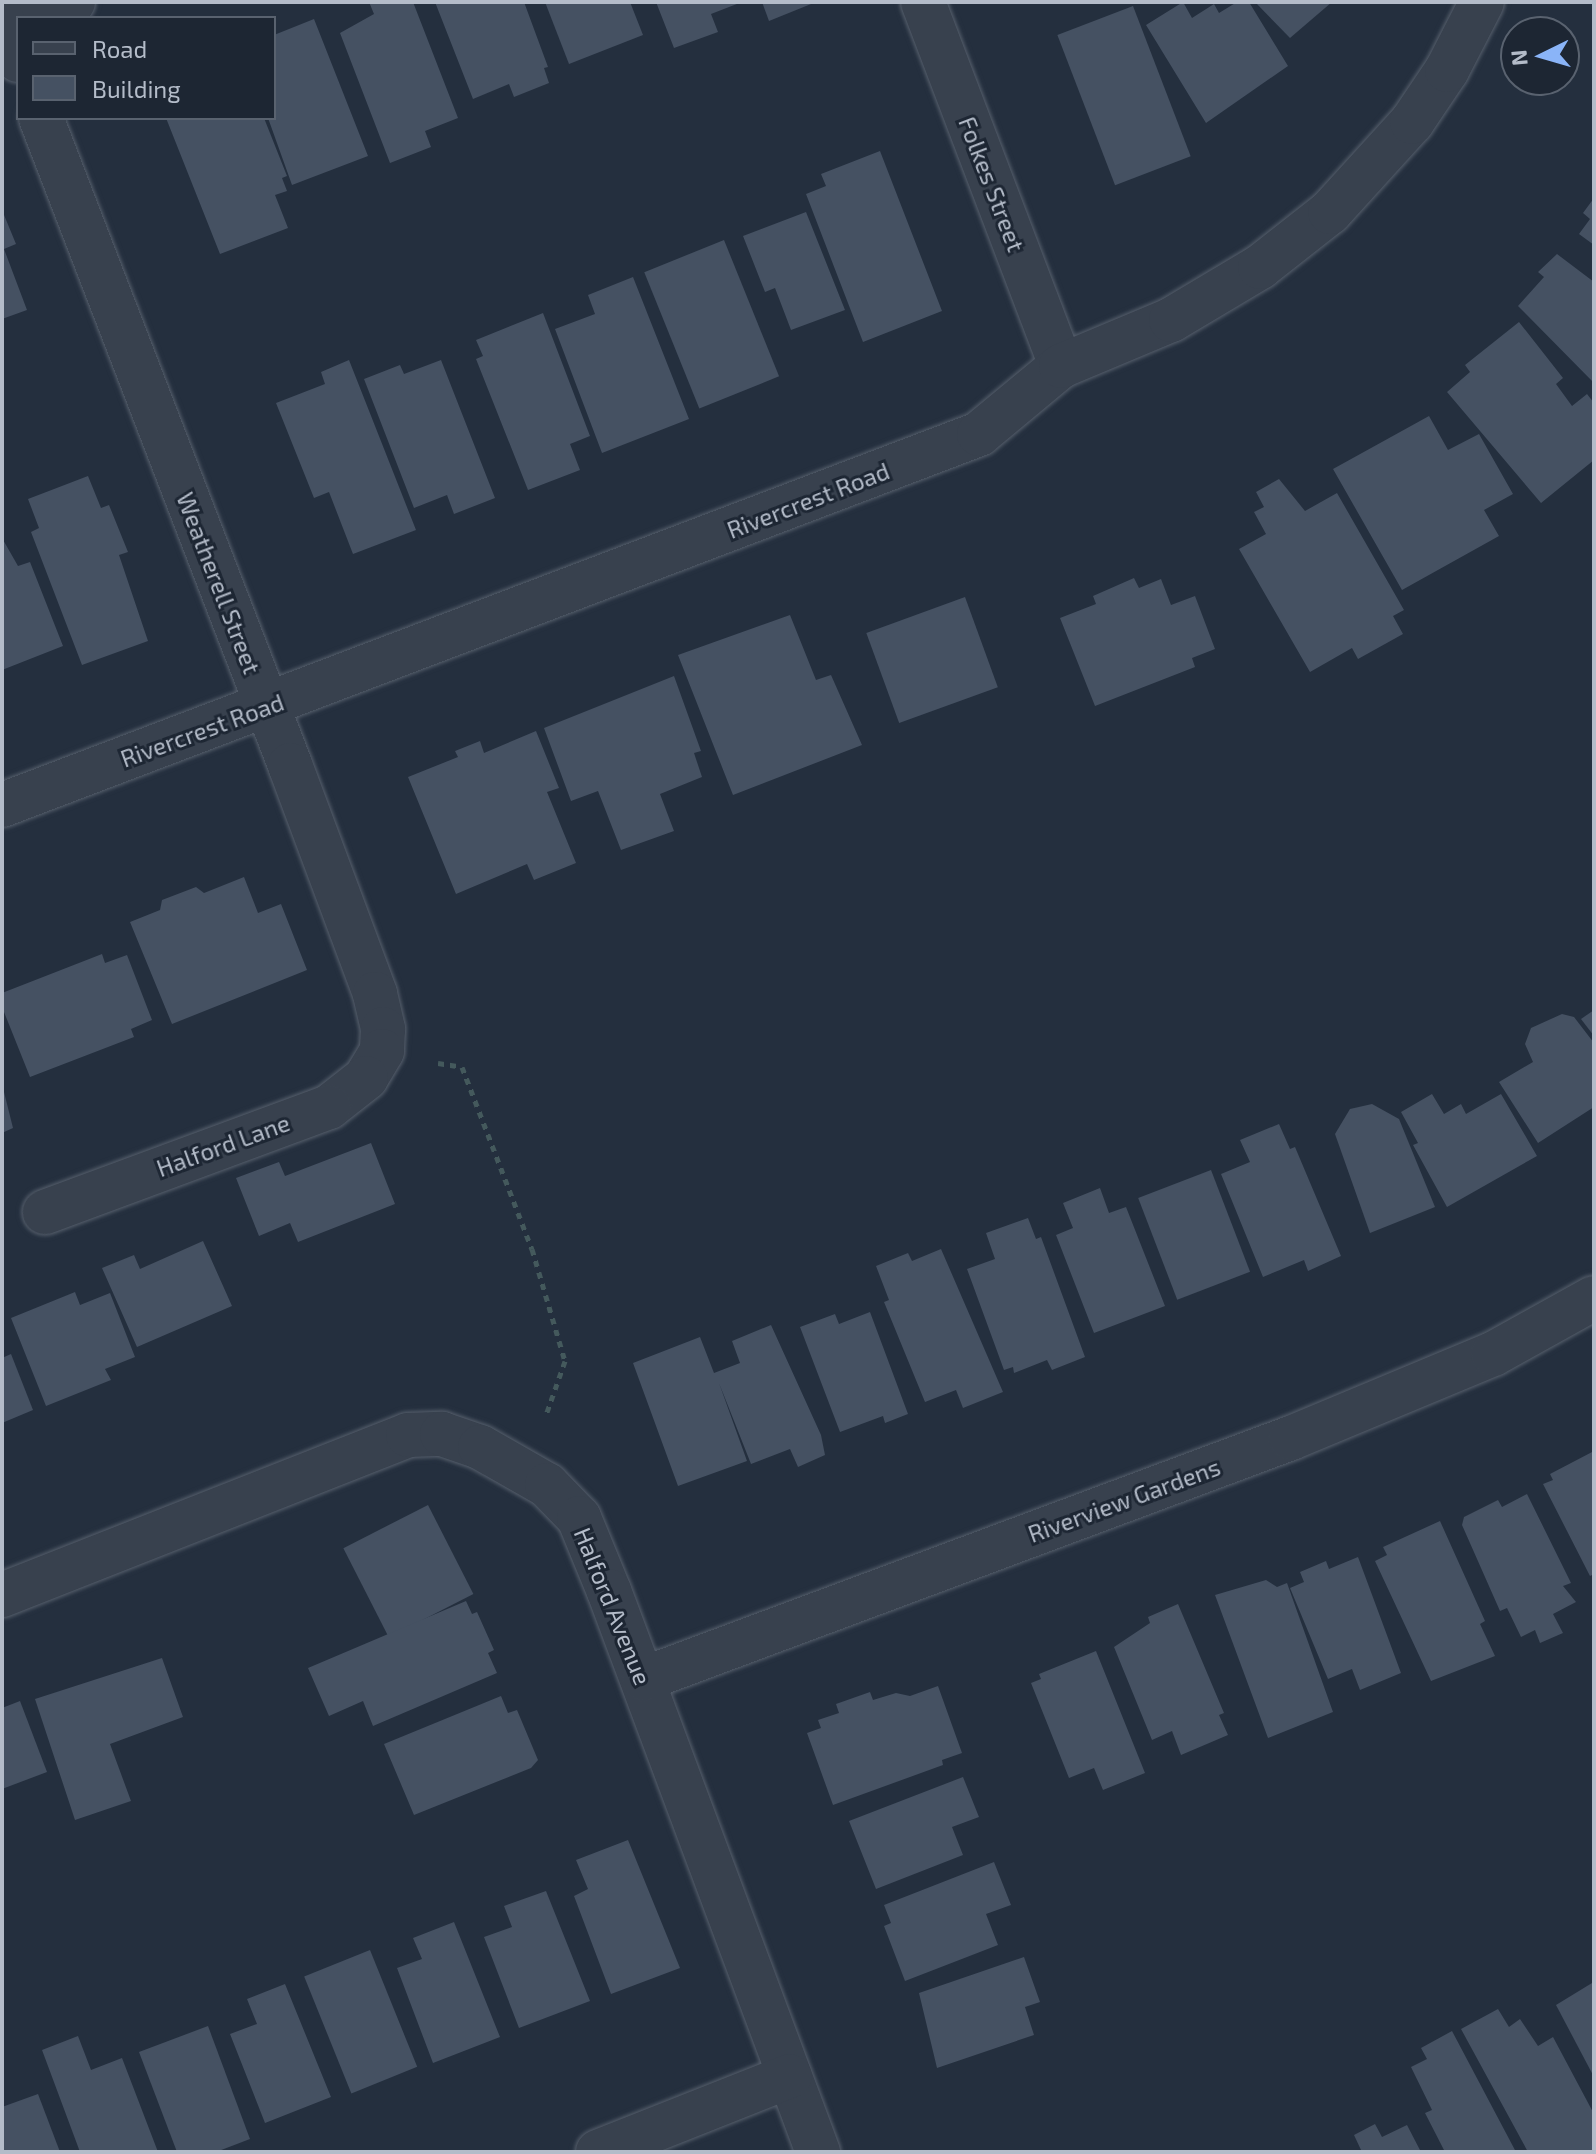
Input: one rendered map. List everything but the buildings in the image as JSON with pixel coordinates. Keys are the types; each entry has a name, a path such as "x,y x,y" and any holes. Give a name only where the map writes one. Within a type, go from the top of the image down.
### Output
{"street":[{"path":"43,16 73,2"},
{"name":"Folkes Street","path":"923,2 1061,366"},
{"name":"Rivercrest Road","path":"2,805 202,726 268,707 979,434 1022,404 1061,366 1171,320 1260,267 1330,212 1412,122 1447,70 1482,2"},
{"name":"Weatherell Street","path":"42,120 375,994 382,1051"},
{"name":"Halford Lane","path":"45,1212 329,1107 366,1078 382,1051"},
{"name":"Riverview Gardens","path":"644,1679 1291,1438 1493,1354 1594,1298"},
{"name":"Halford Avenue","path":"2,1595 408,1435 442,1434 518,1466 547,1485 579,1518 644,1679 818,2152"},
{"path":"598,2152 790,2076"}],"path":[{"path":"462,1067 532,1249 565,1361 546,1415"}]}
